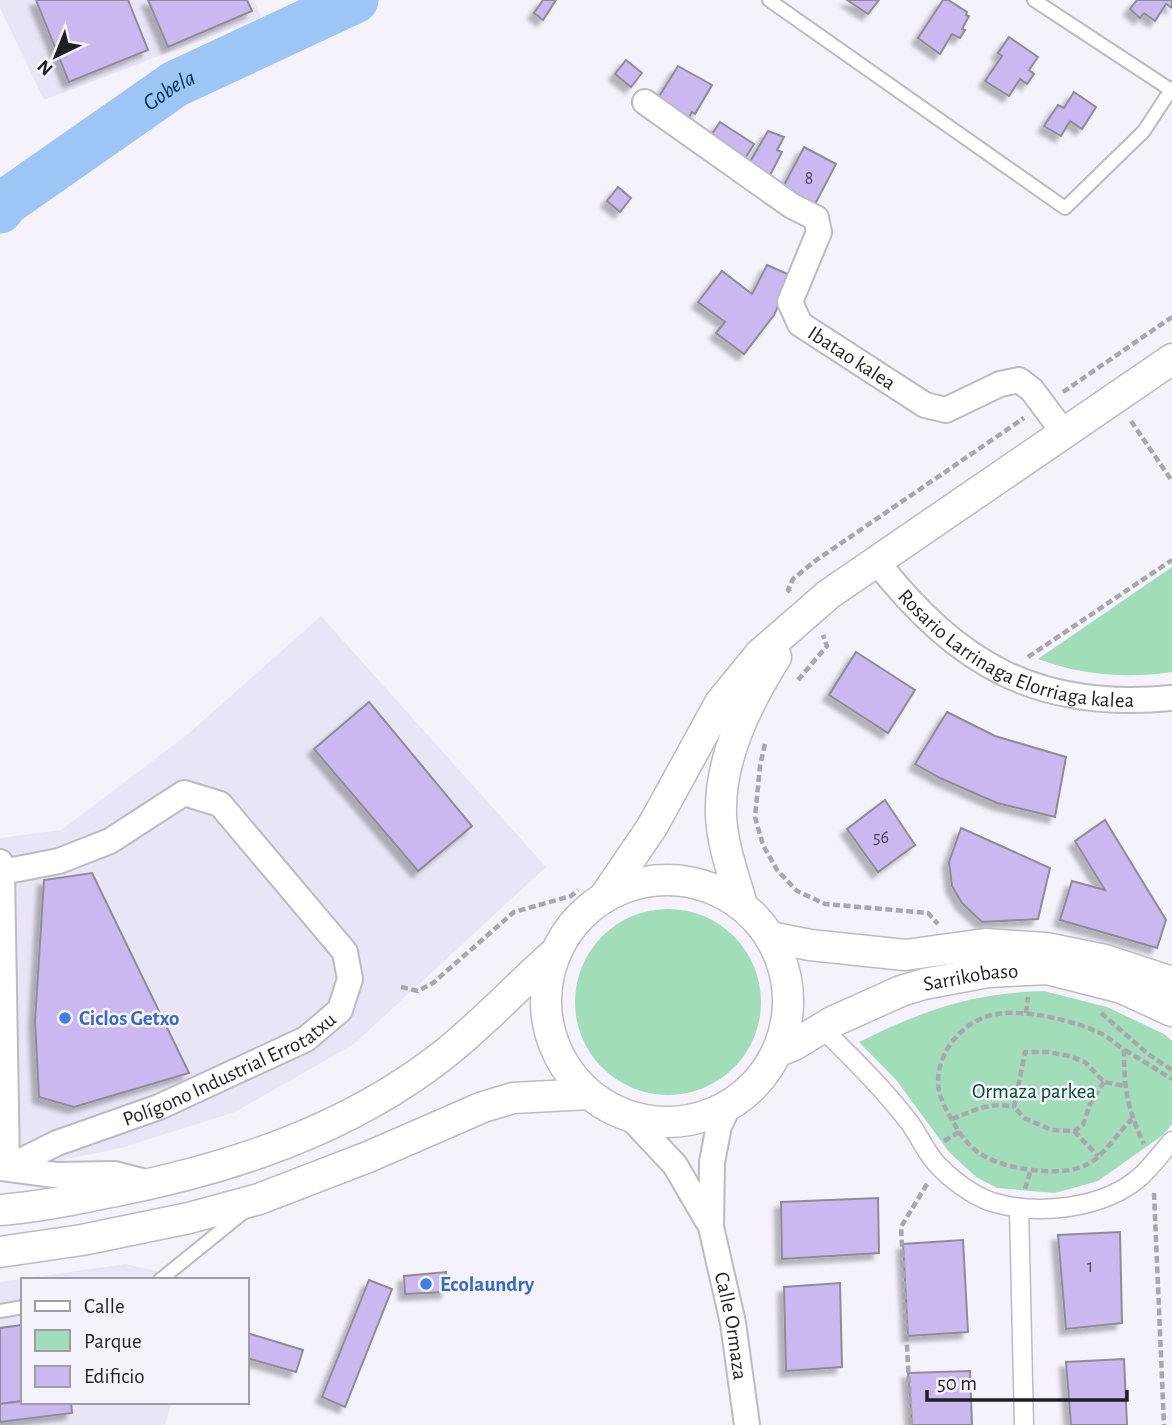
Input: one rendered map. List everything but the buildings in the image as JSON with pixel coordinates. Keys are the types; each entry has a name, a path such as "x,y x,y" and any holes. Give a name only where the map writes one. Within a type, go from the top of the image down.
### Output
{"street":[{"name":"Ibatao kalea","path":"645,102 792,206 816,218 819,232 790,302 800,324 925,405 946,410 1000,384 1019,380 1032,390 1064,433"},
{"path":"593,892 650,881 674,880 698,884 721,892 742,905 770,937 785,974 788,994 786,1024 777,1052 757,1083 729,1105 710,1115 669,1122 628,1115 589,1094 564,1064 549,1028 546,1002 548,976 556,952 593,892 652,827 714,714 733,685 760,654 829,594 1172,359"},
{"name":"Rosario Larrinaga Elorriaga kalea","path":"877,562 929,622 954,643 1004,673 1042,688 1106,701 1172,698"},
{"path":"742,905 724,838 721,815 727,764 738,727 751,698 776,657 807,615"},
{"name":"Polígono Industrial Errotatxu","path":"1,868 59,861 110,841 184,793 220,803 345,952 350,979 340,1010 306,1039 159,1107 57,1143 4,1168"},
{"path":"1,868 4,1168 55,1175 116,1174 154,1184"},
{"name":"Sarrikobaso","path":"770,937 810,945 905,955 985,944 1046,948 1105,960 1172,982"},
{"path":"0,1210 71,1200 174,1180 307,1136 371,1103 408,1080 468,1035 556,952"},
{"name":"Sarrikobaso","path":"777,1052 862,1007 901,991 988,972 1046,969 1122,988 1172,1011"},
{"path":"822,1028 878,1083 912,1125 939,1166 969,1191 991,1202 1019,1208 1057,1209 1099,1201 1139,1178 1172,1141"},
{"path":"0,1252 82,1240 189,1218 259,1199 368,1157 483,1107 513,1098 589,1094"},
{"name":"Calle Ormaza","path":"711,1227 712,1162 719,1126 729,1105"},
{"name":"Calle Ormaza","path":"628,1115 675,1165 694,1193 711,1227 733,1323 747,1425"},
{"path":"1019,1208 1024,1425"}],"lane":[{"path":"769,0 1065,208 1144,131 1171,89 1034,0"},
{"path":"162,1278 259,1199"},
{"path":"0,1311 21,1307"}],"path":[{"path":"796,683 827,646 827,640 788,590 793,579 815,561 1172,317"},
{"path":"1115,398 1172,481"},
{"path":"1004,673 1172,560"},
{"path":"765,742 755,817 764,845 777,870 797,891 825,904 928,914 943,931"},
{"path":"401,987 418,991 433,983 514,912 593,892"},
{"path":"1098,1009 1148,1054 1172,1070"},
{"path":"1132,1119 1098,1156 1086,1165 1066,1170 1023,1168 988,1159 969,1146 952,1119 938,1085 941,1062 951,1041 972,1023 996,1014 1047,1015 1103,1034 1172,1079"},
{"path":"1125,1050 1125,1086 1132,1119 1153,1163 1164,1425"},
{"path":"1014,1107 1025,1052 1048,1052 1085,1062 1104,1082 1125,1086"},
{"path":"952,1119 987,1106 1003,1104 1014,1107 1024,1118 1052,1130 1074,1131 1083,1125 1090,1104 1104,1082"},
{"path":"1074,1131 1098,1156"},
{"path":"928,1151 959,1132"},
{"path":"911,1425 901,1227 906,1215 939,1166"}],"shaded area":[{"path":"0,0 254,0 261,17 44,100 0,8"},
{"path":"321,616 546,867 354,1044 235,1112 121,1148 0,1173 0,838 61,830 188,734"},
{"path":"126,1264 186,1278 28,1278"},
{"path":"21,1279 21,1404 171,1404 165,1425 0,1425 0,1282"}],"green space":[{"path":"1172,567 1172,672 1104,674 1071,669 1038,659"},
{"path":"668,909 704,916 734,936 754,966 761,1002 754,1038 734,1068 704,1088 668,1095 632,1088 602,1068 582,1038 575,1002 582,966 602,936 632,916"},
{"name":"Ormaza parkea","path":"1044,991 1107,1007 1164,1034 1172,1041 1172,1124 1163,1135 1098,1181 1055,1193 997,1188 976,1177 949,1152 897,1081 859,1042 948,1005 993,995"}],"waterway":[{"name":"Gobela","path":"0,210 6,202 175,84 355,0"}],"place":[{"name":"Ciclos Getxo","path":"65,1018"},
{"name":"Ecolaundry","path":"426,1284"}]}
